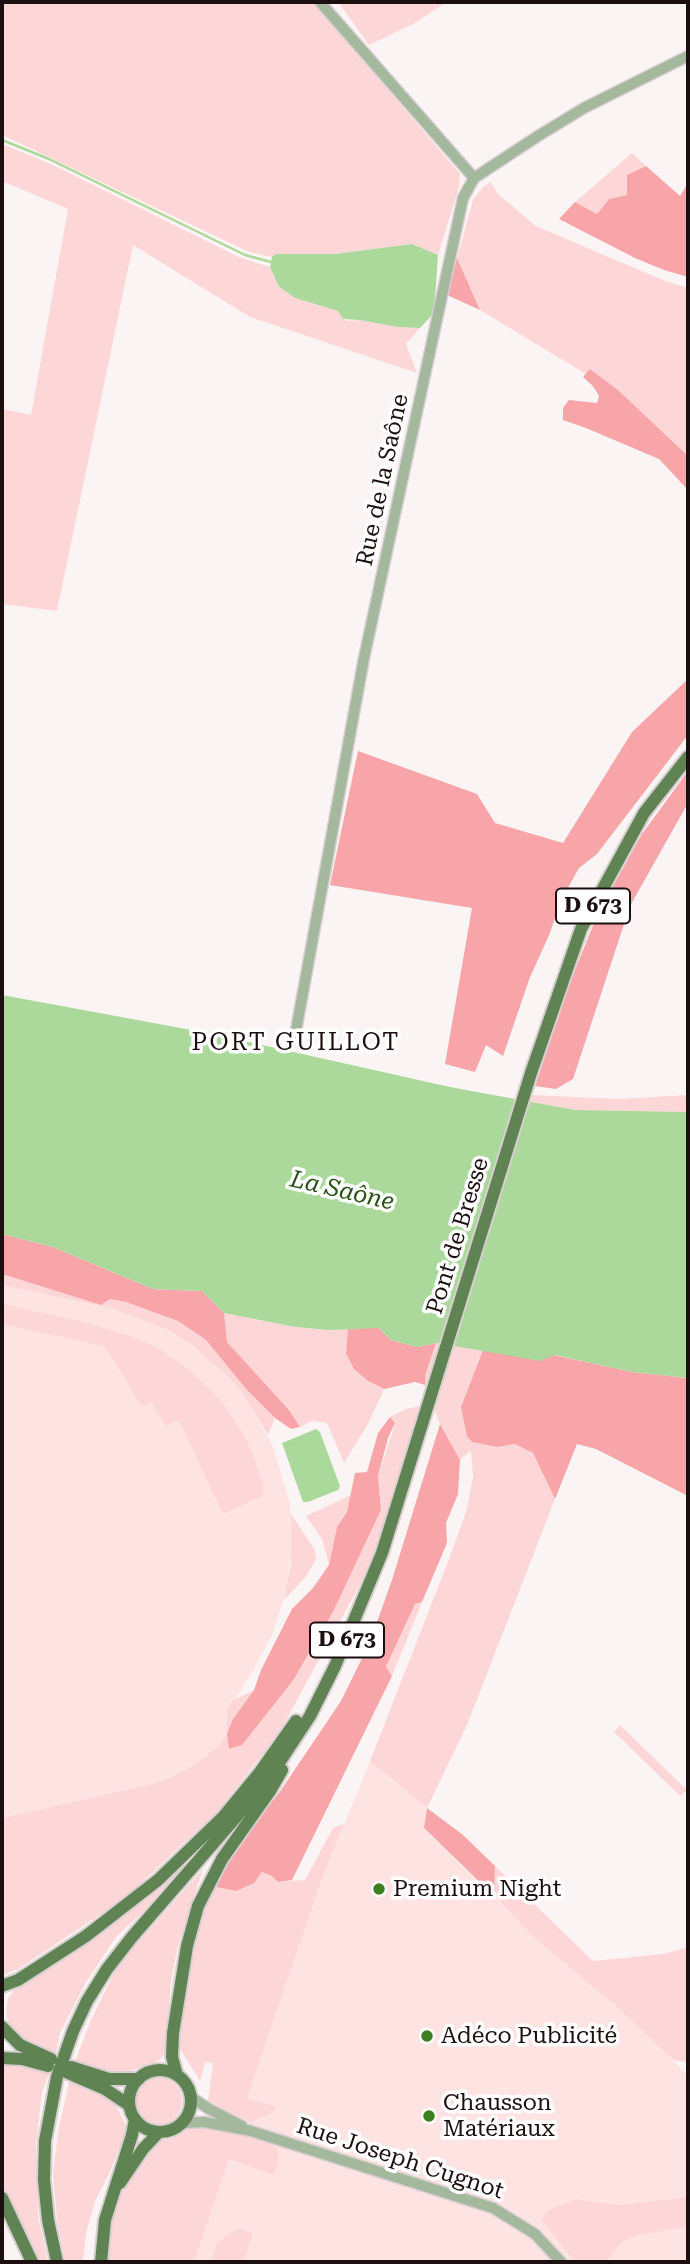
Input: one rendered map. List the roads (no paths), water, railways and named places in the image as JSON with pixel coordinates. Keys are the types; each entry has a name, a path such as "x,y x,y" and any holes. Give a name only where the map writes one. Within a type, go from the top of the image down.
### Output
{"main road":[{"name":"Pont de Bresse","path":"335,1666 382,1553 531,1073 581,929 644,813 688,757"},
{"name":"D 673","path":"57,2262 48,2220 44,2180 45,2141 57,2077 73,2031 87,2001 107,1969 255,1794 310,1716 335,1666"},
{"path":"2,1986 33,1971 105,1923 193,1848 260,1773 335,1666"},
{"path":"177,2075 172,2057 173,2033 187,1946 198,1906 222,1858 270,1791 310,1716"},
{"path":"2,2028 20,2045 50,2063 2,2058"},
{"path":"129,2105 69,2070 109,2079 139,2078 153,2071 169,2071 177,2075 189,2088 191,2107 182,2123 168,2131 159,2132 141,2126 129,2105 130,2095 139,2078"},
{"path":"101,2262 105,2220 135,2119"},
{"path":"113,2195 143,2149 159,2132"},
{"path":"2,2198 32,2262"}],"street":[{"path":"320,2 474,178 584,108 688,56"},
{"name":"Rue de la Saône","path":"295,1036 364,658 463,198 474,178"},
{"name":"Rue Joseph Cugnot","path":"191,2097 251,2132"},
{"name":"Rue Joseph Cugnot","path":"182,2123 204,2122 251,2132 493,2208 535,2234 561,2262"}],"water":[{"path":"412,244 438,255 434,313 420,328 343,319 338,311 295,298 279,287 270,267 272,257 276,254 335,254"},
{"name":"La Saône","path":"2,995 213,1034 450,1087 575,1110 688,1112 688,1378 632,1372 555,1355 540,1361 437,1343 417,1347 391,1340 379,1328 329,1330 295,1327 224,1313 202,1291 153,1289 53,1247 2,1234"},
{"path":"316,1429 320,1432 340,1486 338,1490 303,1502 282,1443"}],"waterway":[{"path":"2,140 49,159 245,255 271,262"}],"place":[{"name":"Premium Night","path":"379,1889"},
{"name":"Adéco Publicité","path":"427,2036"},
{"name":"Chausson Matériaux","path":"429,2116"}],"district":[{"name":"PORT GUILLOT","path":"296,1043"}]}
